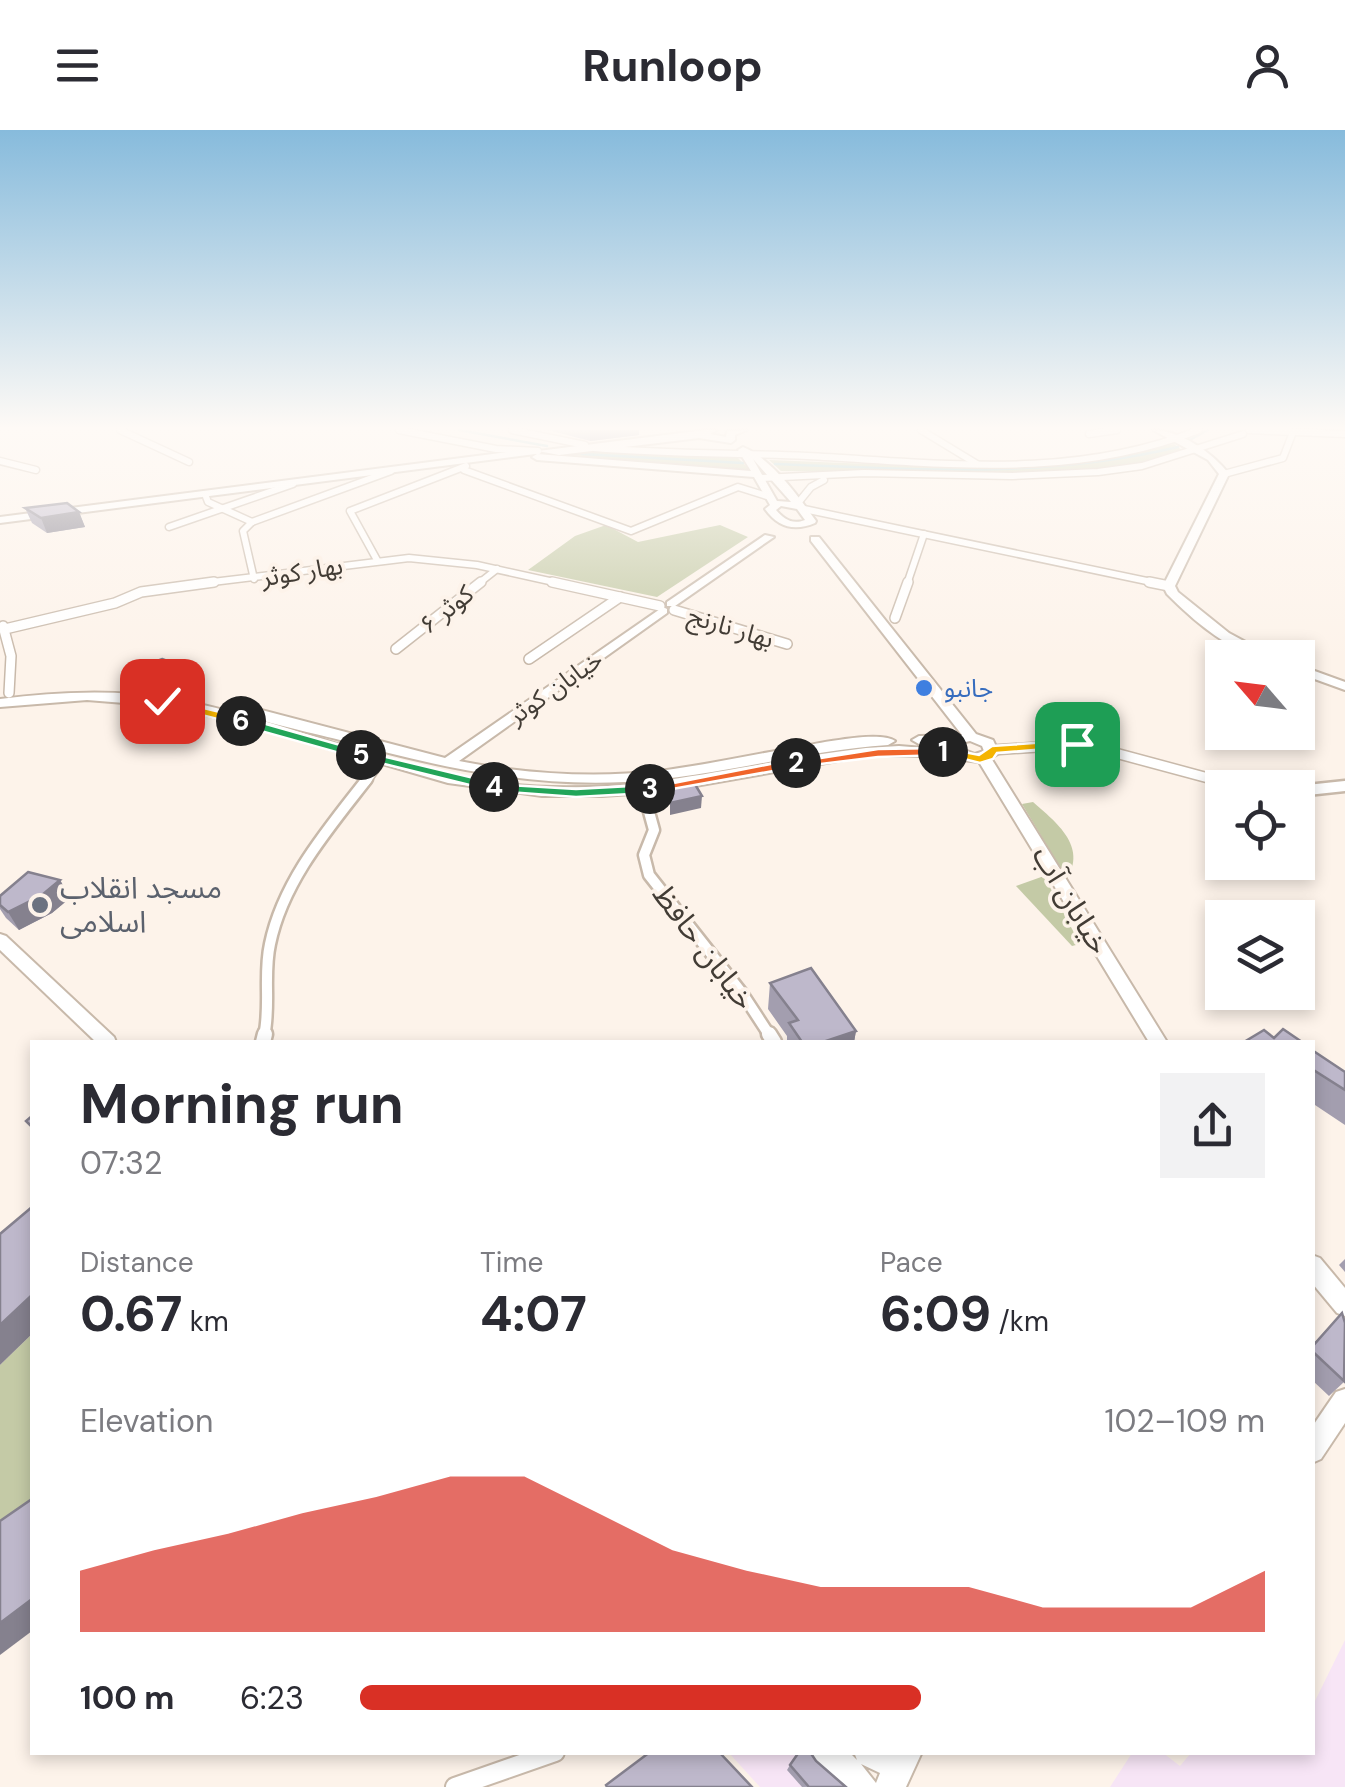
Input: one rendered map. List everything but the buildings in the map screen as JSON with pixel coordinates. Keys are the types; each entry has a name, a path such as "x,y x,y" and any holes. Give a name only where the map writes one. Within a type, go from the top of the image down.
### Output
{"main road":[{"path":"0,520 100,507"},
{"path":"771,507 780,522 799,525 815,539 964,738"},
{"path":"799,525 812,519 802,507"},
{"path":"1208,507 1169,586 1181,602 1235,640"},
{"name":"خیابان کوثر","path":"769,537 780,522"},
{"name":"خیابان کوثر","path":"447,763 769,537 799,525"},
{"path":"1315,675 1345,686"},
{"path":"4,698 149,699 525,778 640,784 802,748 964,738 983,740 988,754 964,757 930,751 855,755 576,793 512,790 452,780 381,760 319,736"},
{"path":"964,738 953,748 964,757"},
{"name":"خیابان آب","path":"988,754 1157,1040"},
{"path":"0,940 106,1040"},
{"path":"1315,1270 1345,1305"},
{"path":"1315,1446 1345,1401"},
{"path":"830,1755 862,1787"},
{"path":"875,1755 886,1760 900,1755"},
{"path":"890,1787 905,1755"}],"street":[{"path":"254,579 243,531 252,522 292,507"},
{"path":"359,507 350,511 378,560"},
{"path":"570,507 630,531 688,507"},
{"path":"807,507 1169,586"},
{"path":"169,527 222,508 252,522"},
{"path":"896,618 924,534"},
{"name":"بهار کوثر","path":"3,626 115,603 141,592 378,560 422,559 497,569 667,608"},
{"name":"کوثر ۶","path":"396,649 497,569"},
{"path":"529,659 620,598"},
{"name":"بهار نارنج","path":"667,608 788,644"},
{"path":"3,626 11,656 4,698"},
{"path":"988,754 1082,744 1205,777"},
{"path":"263,1040 269,945 279,915 301,874 381,760"},
{"name":"خیابان حافظ","path":"640,784 654,830 644,854 649,874 742,993 773,1040"},
{"path":"1315,789 1345,786"},
{"path":"455,1787 546,1755"}],"shaded area":[{"path":"1345,1640 1345,1787 1110,1787 1131,1755 1166,1755 1180,1766 1189,1755 1315,1755 1315,1701"},
{"path":"731,1755 799,1755 788,1770 802,1787 760,1787"}],"green space":[{"path":"606,525 638,542 720,525 748,537 657,597 528,570 575,536"},
{"path":"1033,802 1060,827 1071,846 1074,856 1067,879 1022,804"},
{"path":"1044,876 1080,944 1072,946 1016,886"},
{"path":"30,1336 30,1532 0,1554 0,1365"}],"place":[{"name":"جانبو","path":"924,688"},
{"name":"مسجد انقلاب اسلامی","path":"40,905"}],"route":[{"path":"162,701 452,780 540,792 643,790 855,755 930,751 980,759 992,750 1077,744"}]}
